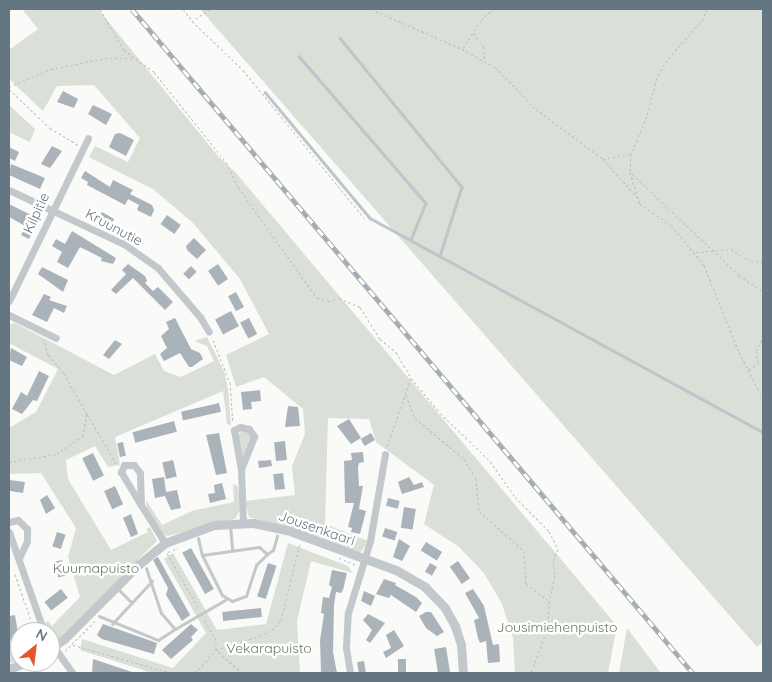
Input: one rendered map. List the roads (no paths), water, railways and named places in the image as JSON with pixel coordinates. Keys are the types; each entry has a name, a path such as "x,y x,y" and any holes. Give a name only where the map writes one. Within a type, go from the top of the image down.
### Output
{"street":[{"name":"Kilpitie","path":"9,301 51,210 88,138"},
{"name":"Kruunutie","path":"9,190 124,244 158,268 195,310 209,332"},
{"path":"9,315 56,338"},
{"path":"241,469 254,436 249,429 240,427 234,430 241,469 243,523"},
{"path":"350,673 346,646 347,619 378,506 384,454"},
{"path":"141,505 140,473 134,465 124,465 121,472 164,543"},
{"path":"9,522 18,520 27,529 27,540 19,558"},
{"name":"Jousenkaari","path":"60,637 117,588 164,543 193,531 230,523 243,523 280,528 410,577 437,598 459,636 463,673"},
{"path":"9,532 41,622"},
{"path":"60,657 72,673"}],"lane":[{"path":"230,523 232,549"},
{"path":"99,616 112,624 158,640 225,600 240,600 246,596 256,565 273,550 277,536"},
{"path":"198,538 202,555 225,600"},
{"path":"202,555 232,549 259,547 267,554"},
{"path":"146,568 152,581 161,613 174,629"},
{"path":"112,624 152,581"},
{"path":"117,588 132,603"}],"waterway":[{"path":"340,38 462,187 440,256"},
{"path":"299,56 426,203 411,240"},
{"path":"265,92 370,218 763,432"}],"railway":[{"path":"132,9 693,673"}],"park label":[{"name":"Kuurnapuisto","path":"96,568"},
{"name":"Jousimiehenpuisto","path":"557,627"},
{"name":"Vekarapuisto","path":"269,648"}]}
